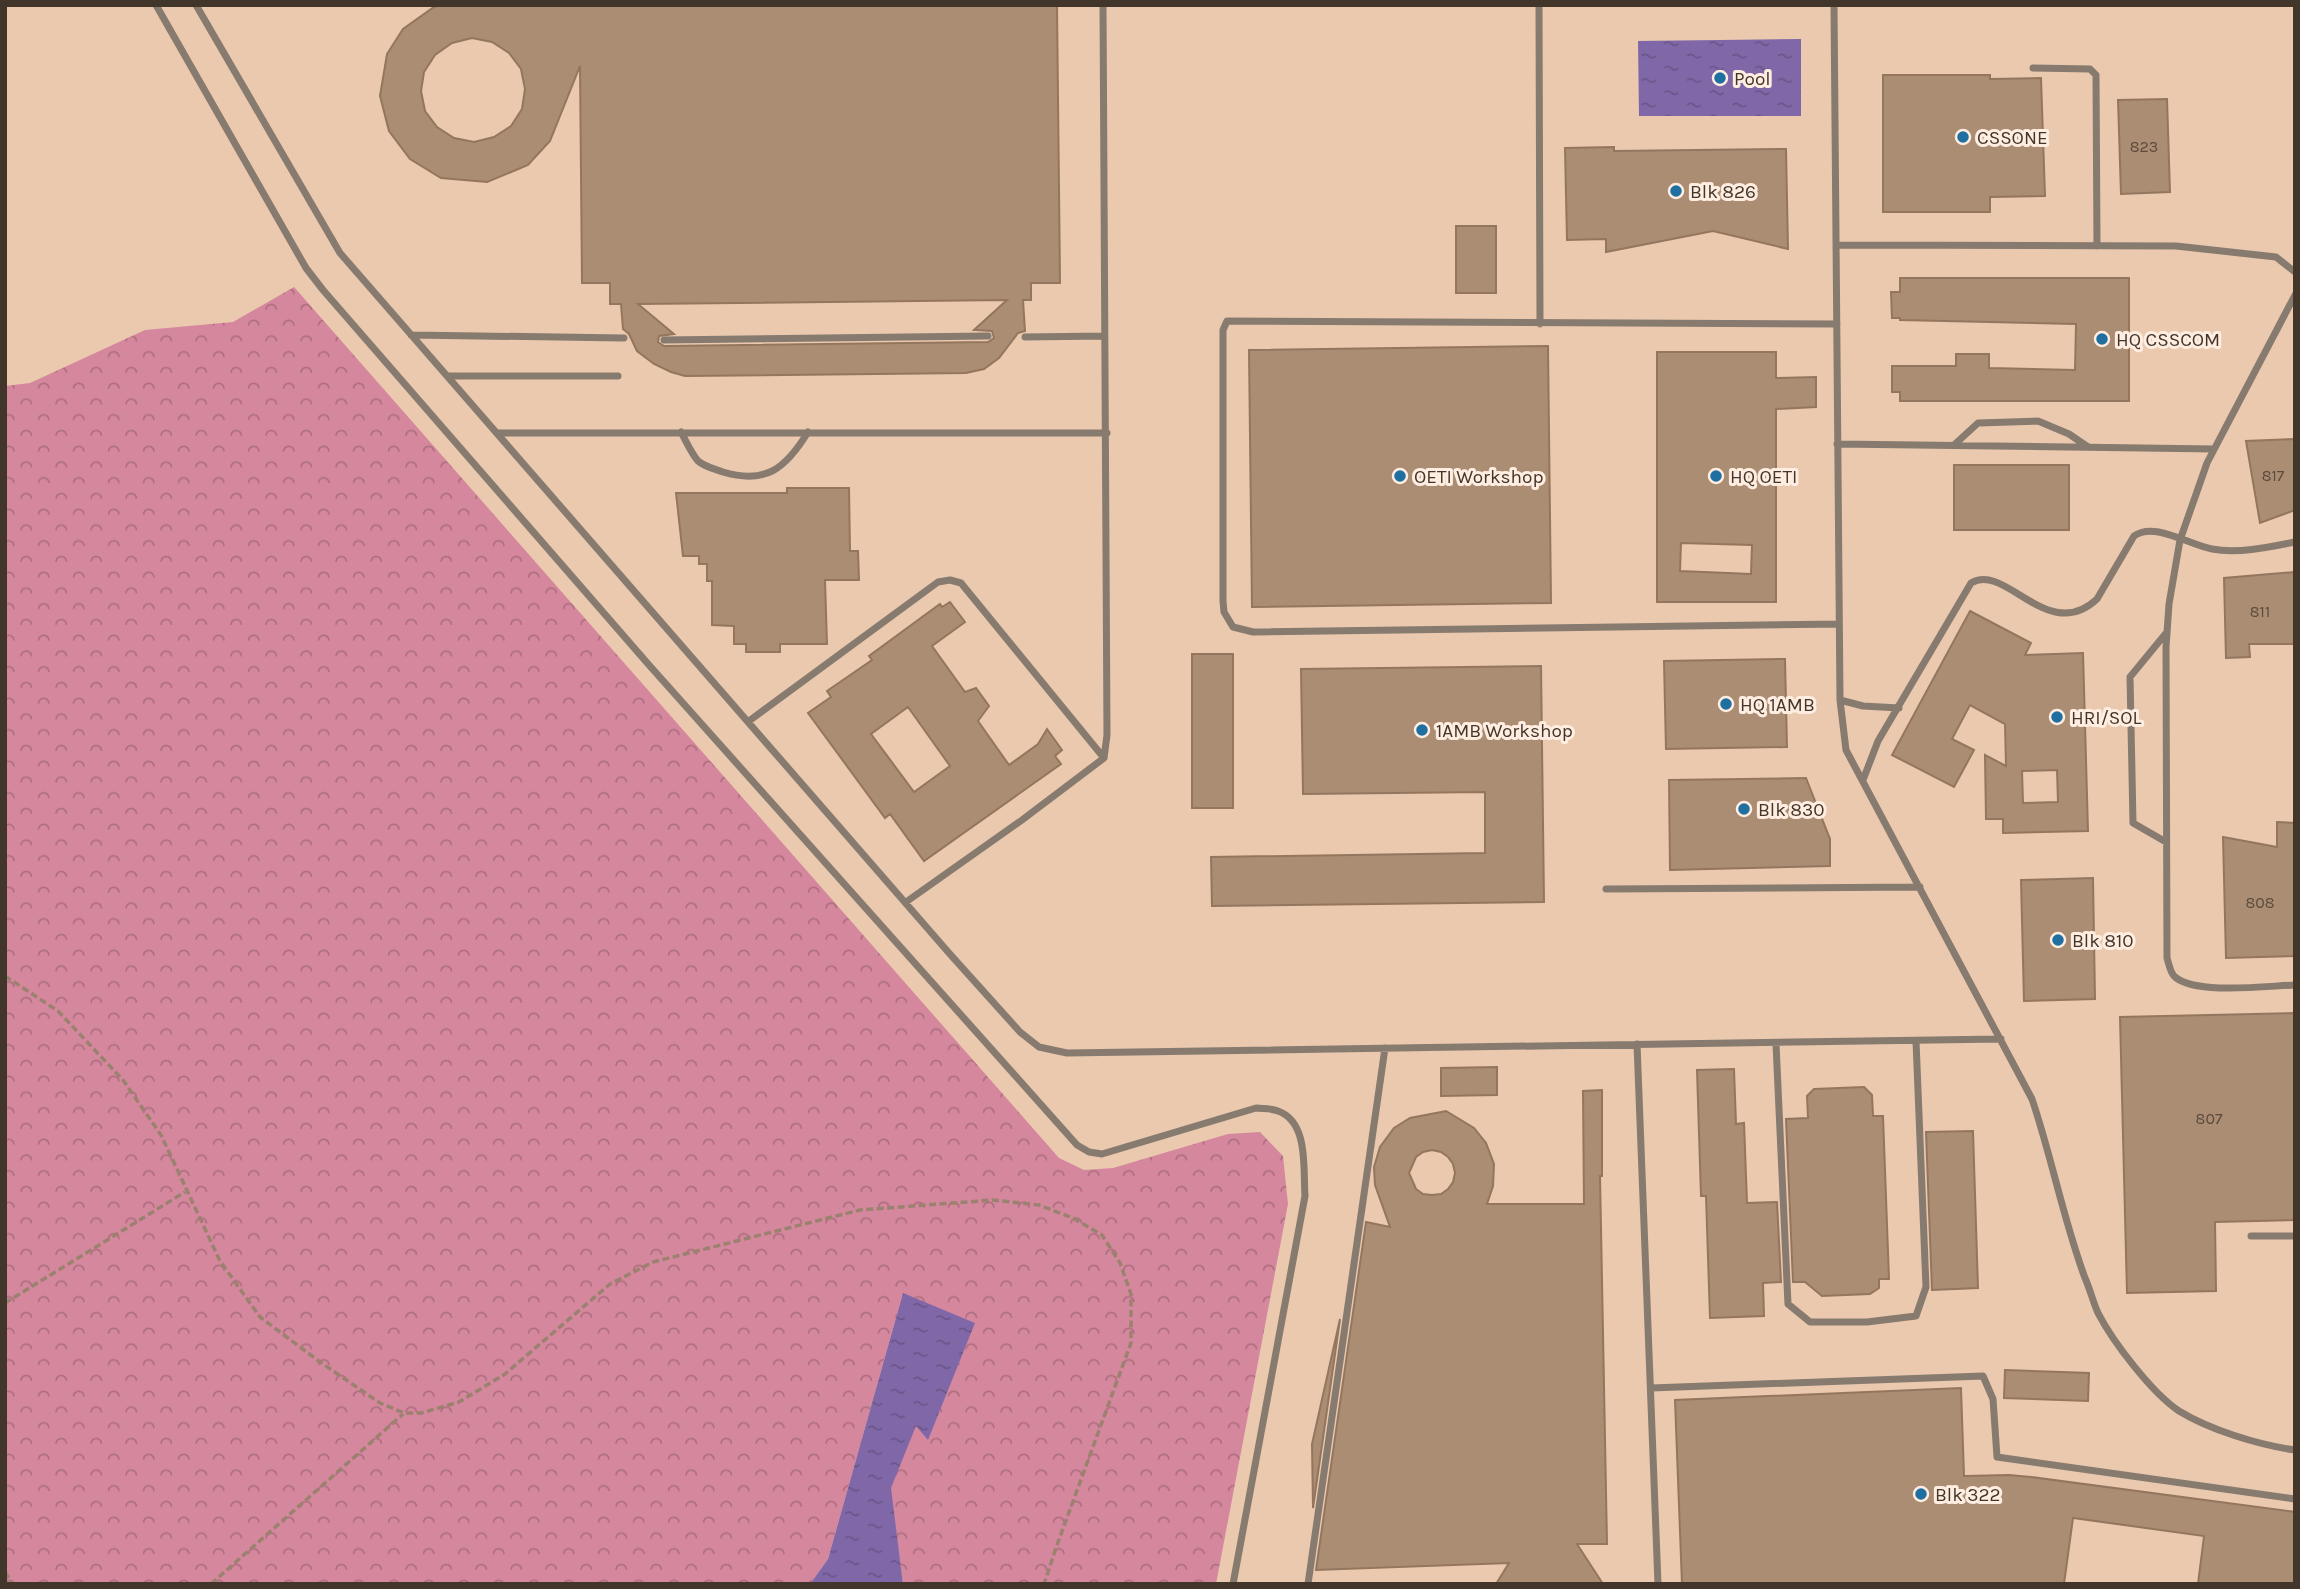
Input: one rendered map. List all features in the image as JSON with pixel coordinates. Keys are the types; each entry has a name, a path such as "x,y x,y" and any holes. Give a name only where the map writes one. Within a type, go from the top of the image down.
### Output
{"lane":[{"path":"156,5 306,268 323,290 649,665 1077,1145 1089,1152 1102,1154 1256,1108 1278,1111 1293,1120 1302,1143 1305,1196 1233,1584"},
{"path":"196,5 340,253 1020,1032 1039,1046 1067,1052 2001,1039"},
{"path":"906,902 1104,758 1107,735 1107,433 1103,5"},
{"path":"1539,5 1540,324"},
{"path":"1834,5 1840,700 1846,750 2032,1099 2075,1251 2098,1313 2133,1367 2178,1410 2210,1426 2275,1447 2295,1450"},
{"path":"2033,68 2090,69 2095,72 2097,246"},
{"path":"1837,245 2176,246 2276,257 2295,272"},
{"path":"2295,295 2207,463 2180,540 2167,631 2166,842 2167,958 2172,975 2183,983 2199,988 2295,985"},
{"path":"1837,324 1227,321 1223,330 1223,601 1224,612 1233,627 1253,632 1839,624"},
{"path":"411,335 624,338"},
{"path":"664,340 988,336"},
{"path":"1026,337 1104,336"},
{"path":"448,376 618,376"},
{"path":"1954,446 1978,423 2038,421 2068,434 2088,447"},
{"path":"681,432 698,461 710,468 746,477 774,471 786,463 808,432"},
{"path":"498,433 1107,433"},
{"path":"1838,444 2214,449"},
{"path":"1863,780 1878,741 1971,583 1982,578 1990,579 2051,612 2070,613 2090,606 2097,599 2134,536 2141,531 2154,530 2216,550 2230,551 2295,542"},
{"path":"749,721 938,582 950,580 961,583 1104,758"},
{"path":"2166,842 2133,822 2130,677 2167,631"},
{"path":"1840,700 1863,706 1899,708"},
{"path":"1606,890 1920,887"},
{"path":"1776,1044 1788,1304 1810,1322 1867,1322 1916,1316 1926,1287 1916,1041"},
{"path":"1637,1044 1658,1584"},
{"path":"1308,1584 1385,1048"},
{"path":"2251,1236 2295,1236"},
{"path":"1651,1388 1983,1376 1993,1399 1997,1457 2295,1499"}],"path":[{"path":"5,976 58,1011 123,1080 161,1135 220,1261 260,1317 380,1403 404,1413 421,1413 459,1402 505,1374 610,1284 653,1262 860,1210 993,1200 1039,1206 1073,1218 1102,1235 1120,1263 1131,1294 1131,1343 1044,1584"},
{"path":"5,1303 186,1191"},
{"path":"211,1584 404,1413"},
{"path":"5,1572 13,1584"}],"green space":[{"path":"294,287 1059,1158 1084,1170 1113,1168 1228,1134 1260,1132 1283,1156 1288,1204 1216,1584 903,1584 890,1488 916,1425 928,1439 903,1293 828,1559 810,1584 5,1584 5,386 30,383 145,330 233,322"}],"water":[{"name":"Pool","path":"1801,39 1801,116 1639,116 1638,41"},
{"path":"903,1293 975,1323 928,1440 916,1426 891,1488 903,1584 810,1584 828,1559"}],"building":[{"path":"1057,5 1060,283 1031,283 1031,300 1023,300 1025,331 1018,333 999,358 984,369 966,373 685,376 671,372 654,364 637,351 629,334 623,329 621,304 610,304 610,283 582,283 580,66 550,141 528,165 487,182 441,178 410,159 389,131 380,96 387,54 403,29 434,7","holes":["472,38 492,42 509,53 521,69 525,89 522,109 511,126 494,137 474,142 454,138 437,127 425,111 421,91 424,72 435,55 452,43","1007,300 974,330 992,331 994,338 988,342 664,346 658,342 659,336 674,334 638,304"]},
{"name":"CSSONE","path":"1883,75 2041,78 2045,196 1990,197 1990,212 1883,212"},
{"path":"2167,99 2170,192 2121,194 2118,100"},
{"name":"Blk 826","path":"1614,147 1614,151 1786,149 1788,249 1713,231 1606,252 1606,239 1567,240 1565,148"},
{"path":"1456,226 1496,226 1496,293 1456,293"},
{"name":"HQ CSSCOM","path":"1900,278 2129,278 2129,401 1900,401 1900,392 1892,392 1892,366 1956,366 1956,354 1989,354 1989,368 2075,370 2076,324 1892,318 1891,292 1900,292"},
{"name":"OETI Workshop","path":"1548,346 1551,603 1252,607 1249,350"},
{"name":"HQ OETI","path":"1657,352 1776,352 1776,378 1816,377 1816,407 1776,409 1776,602 1657,602","holes":["1681,543 1752,545 1751,574 1680,571"]},
{"path":"2295,439 2295,510 2260,523 2246,441"},
{"path":"1954,465 2069,465 2069,530 1954,530"},
{"path":"787,488 849,488 850,551 858,551 859,580 825,580 827,644 780,644 780,652 746,652 746,644 734,644 734,626 712,625 712,581 707,581 707,564 699,564 699,556 683,556 676,493 787,493"},
{"path":"2295,572 2295,644 2249,644 2250,657 2226,658 2224,578"},
{"path":"950,602 965,622 932,646 965,692 976,688 989,706 978,721 1009,765 1038,744 1047,729 1062,750 1055,756 1061,764 924,861 890,814 885,818 808,713 831,697 827,691 872,660 869,656 940,604 942,607","holes":["908,707 950,766 914,792 871,734"]},
{"name":"HRI/SOL","path":"1970,611 2031,643 2025,655 2083,653 2088,831 2003,833 2003,819 1986,819 1985,755 2006,766 2005,724 1970,705 1952,739 1974,750 1954,787 1892,755","holes":["2057,770 2058,802 2023,803 2022,771"]},
{"path":"1192,654 1233,654 1233,808 1192,808"},
{"name":"HQ 1AMB","path":"1785,659 1787,747 1666,749 1664,661"},
{"name":"1AMB Workshop","path":"1541,666 1544,902 1212,906 1211,857 1485,853 1485,792 1303,794 1301,669"},
{"name":"Blk 830","path":"1806,778 1830,839 1830,866 1670,870 1669,780"},
{"path":"2277,822 2295,823 2295,956 2226,958 2223,837 2277,847"},
{"name":"Blk 810","path":"2093,878 2095,999 2024,1001 2021,880"},
{"path":"2295,1013 2295,1220 2215,1222 2216,1291 2127,1293 2120,1017"},
{"path":"1497,1067 1497,1095 1441,1096 1441,1068"},
{"path":"1734,1069 1736,1124 1744,1123 1747,1203 1777,1202 1781,1282 1763,1283 1764,1316 1710,1318 1706,1196 1701,1196 1697,1070"},
{"path":"1864,1087 1872,1095 1873,1116 1883,1116 1889,1279 1879,1279 1879,1288 1870,1294 1822,1296 1805,1282 1793,1282 1786,1119 1808,1118 1807,1096 1814,1089"},
{"path":"1602,1090 1600,1176 1607,1544 1577,1544 1603,1584 1496,1584 1509,1563 1316,1570 1366,1222 1390,1227 1375,1185 1374,1167 1380,1147 1394,1128 1410,1118 1446,1111 1474,1128 1486,1143 1494,1164 1493,1186 1487,1204 1584,1204 1583,1091","holes":["1423,1152 1441,1152 1453,1164 1453,1182 1441,1194 1423,1194 1416,1189 1409,1173 1416,1157"]},
{"path":"1973,1131 1978,1288 1932,1290 1926,1132"},
{"path":"1340,1319 1313,1508 1312,1444"},
{"path":"2005,1370 2089,1373 2088,1401 2004,1398"},
{"name":"Blk 322","path":"1961,1388 1964,1476 2031,1477 2295,1512 2295,1584 2198,1584 2204,1536 2073,1518 2064,1584 1682,1584 1675,1400"}],"place":[{"name":"Pool","path":"1720,78"},
{"name":"CSSONE","path":"1963,137"},
{"name":"Blk 826","path":"1676,191"},
{"name":"HQ CSSCOM","path":"2102,339"},
{"name":"OETI Workshop","path":"1400,476"},
{"name":"HQ OETI","path":"1716,476"},
{"name":"HQ 1AMB","path":"1726,704"},
{"name":"HRI/SOL","path":"2057,717"},
{"name":"1AMB Workshop","path":"1422,730"},
{"name":"Blk 830","path":"1744,809"},
{"name":"Blk 810","path":"2058,940"},
{"name":"Blk 322","path":"1921,1494"}]}
